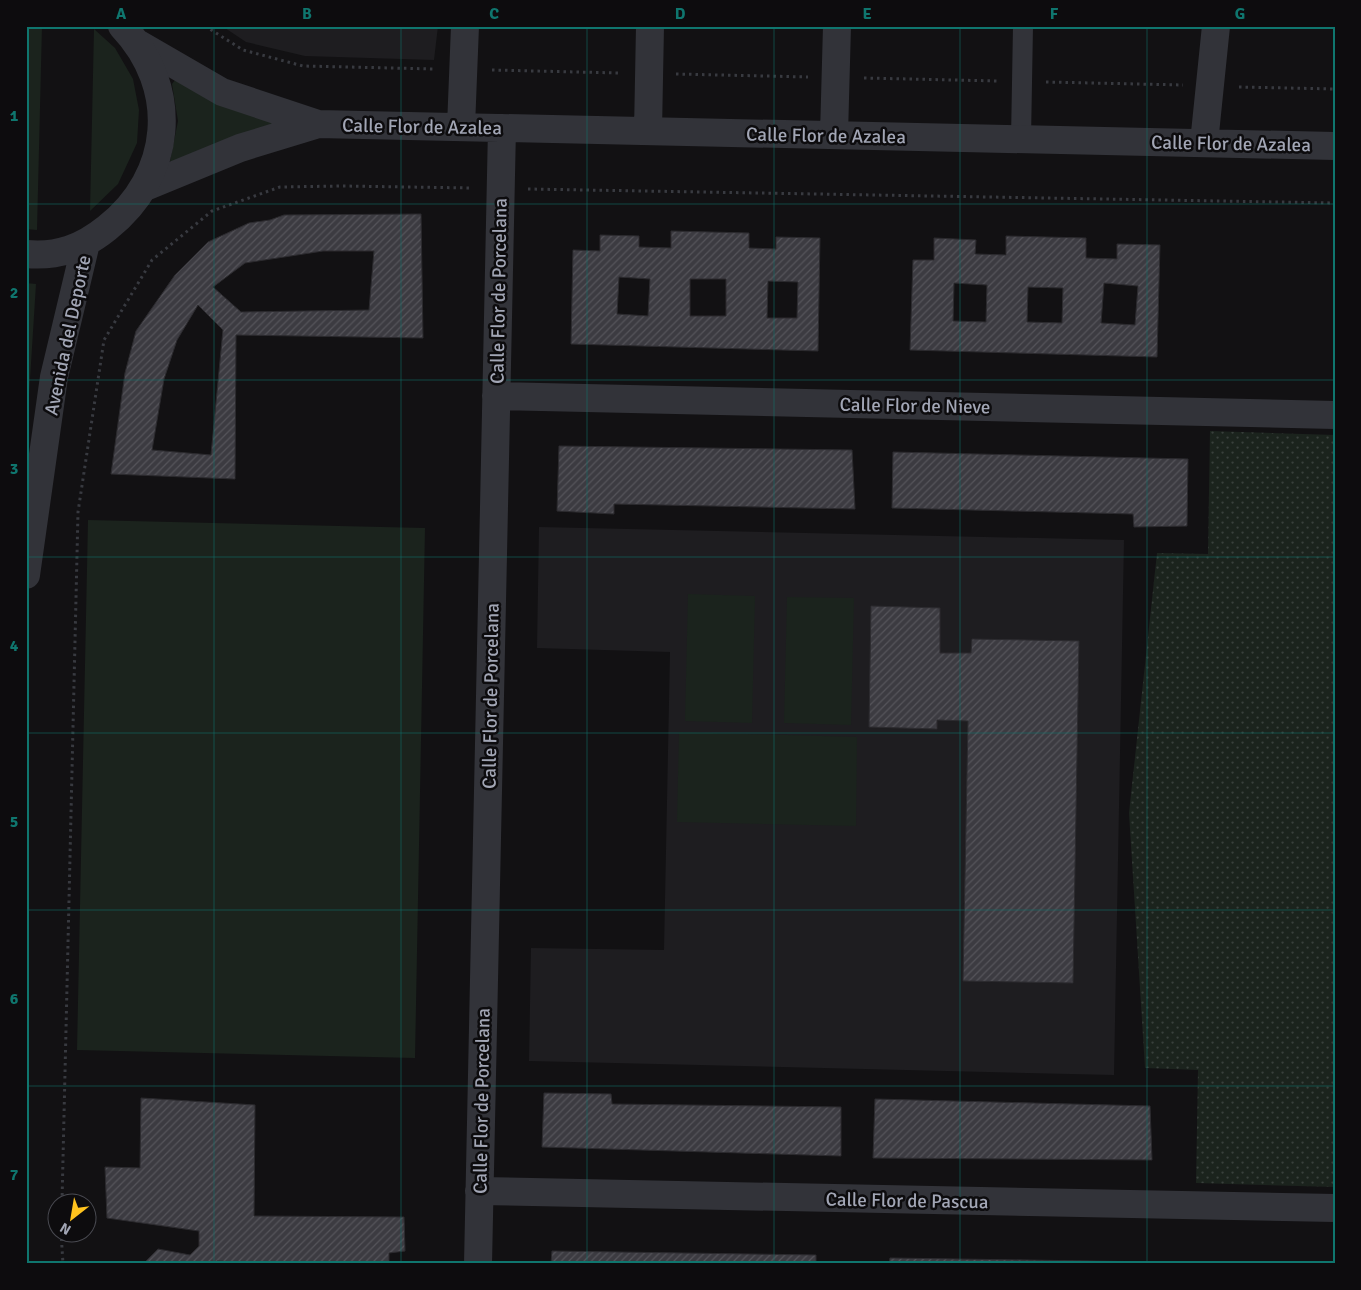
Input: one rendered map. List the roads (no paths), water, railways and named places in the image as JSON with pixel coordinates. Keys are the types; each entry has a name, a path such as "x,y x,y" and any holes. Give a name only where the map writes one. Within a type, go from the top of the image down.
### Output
{"street":[{"path":"461,127 465,26"},
{"path":"648,131 650,26"},
{"path":"834,135 837,26"},
{"path":"1021,139 1023,26"},
{"path":"1204,143 1216,26"},
{"path":"130,35 222,92 318,124"},
{"path":"26,254 62,253 86,243 125,214 145,187 159,152 163,114 156,78 130,35"},
{"path":"145,187 240,148 318,124"},
{"name":"Calle Flor de Azalea","path":"318,124 1335,146"},
{"name":"Calle Flor de Porcelana","path":"478,1264 502,128"},
{"name":"Avenida del Deporte","path":"26,575 54,377 86,243"},
{"name":"Calle Flor de Nieve","path":"496,396 1335,415"},
{"name":"Calle Flor de Pascua","path":"479,1191 1335,1208"}]}
